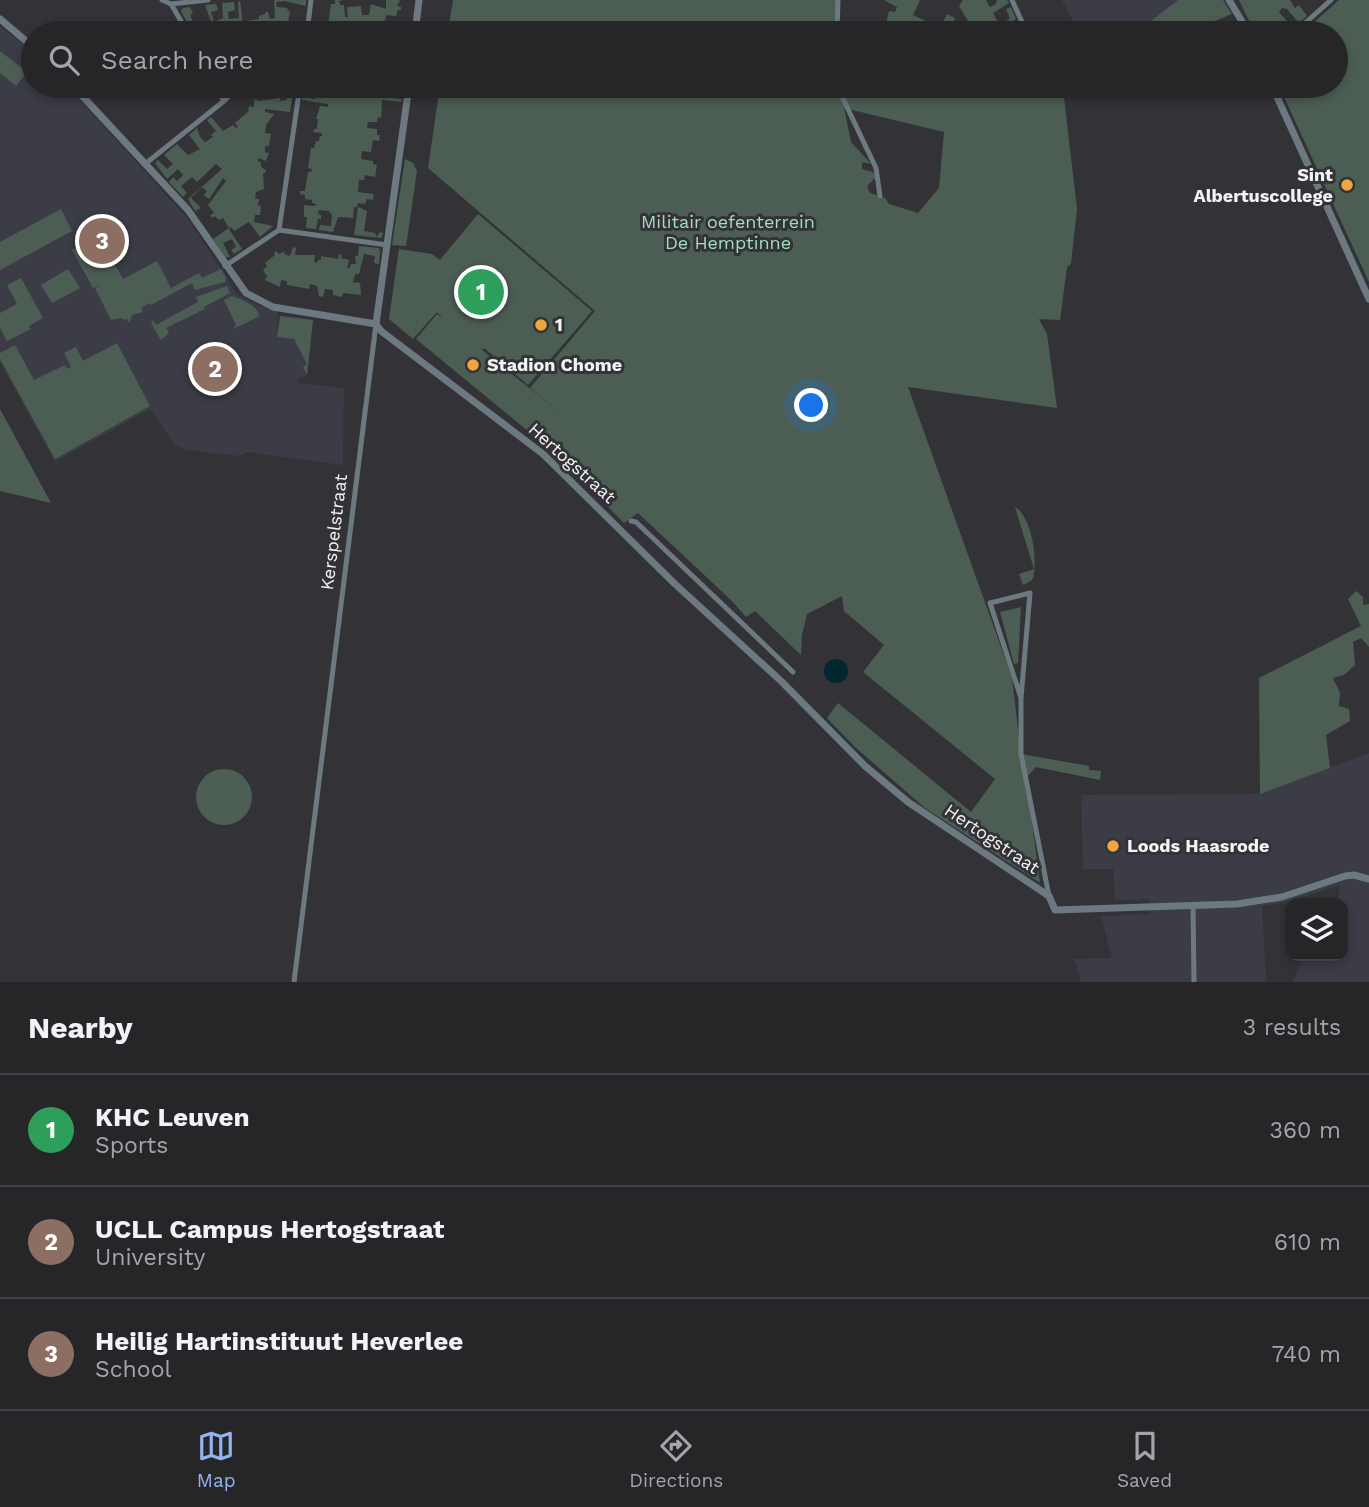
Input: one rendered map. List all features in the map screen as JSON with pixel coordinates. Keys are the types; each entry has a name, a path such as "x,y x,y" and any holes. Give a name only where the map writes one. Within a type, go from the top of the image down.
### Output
{"street":[{"path":"162,0 171,4 208,0"},
{"path":"308,21 311,0"},
{"path":"416,21 419,0"},
{"path":"837,21 838,0"},
{"path":"1012,0 1022,21"},
{"path":"1230,0 1241,21"},
{"path":"1307,21 1331,0"},
{"path":"171,4 181,21"},
{"path":"0,19 21,37"},
{"path":"83,98 188,210 241,289 270,306 376,324"},
{"path":"279,230 298,98"},
{"name":"Kerspelstraat","path":"294,982 376,324 407,98"},
{"path":"841,98 876,168 880,196"},
{"path":"1277,98 1369,299"},
{"path":"145,164 224,100"},
{"path":"225,266 279,230 387,245"},
{"name":"Hertogstraat","path":"376,324 381,331 543,454 676,584 781,681 873,773 908,802 1049,896 1055,910 1193,906"},
{"path":"631,521 636,522 793,673"},
{"path":"1021,698 990,603 1030,593 1021,698 1021,754 1049,896"},
{"path":"1194,982 1193,906 1272,899 1345,876 1354,875 1369,879"}],"shaded area":[{"path":"1062,0 1178,0 1152,21 1073,21"},
{"path":"0,26 21,43 21,98 78,98 188,219 237,294 262,307 278,311 277,337 311,342 307,375 297,380 299,383 344,388 343,465 247,452 239,456 187,450 175,445 150,409 55,462 0,362"},
{"path":"1369,753 1369,982 1293,982 1301,961 1348,961 1348,898 1339,898 1340,885 1300,898 1285,898 1284,903 1262,906 1266,982 1081,982 1074,959 1112,958 1101,916 1150,914 1149,899 1115,900 1113,869 1083,869 1081,795 1260,794"}],"green space":[{"path":"274,0 306,0 306,6 285,1 276,2 277,7 288,8 287,11 290,11 288,21 246,21 259,19 265,12 268,12 270,19 275,18"},
{"path":"335,0 343,0 339,1 340,5 344,5 345,17 348,17 347,7 361,6 362,15 369,15 371,4 386,9 386,0 400,0 397,6 401,7 401,10 398,10 396,16 386,15 385,21 329,21 331,4 335,4"},
{"path":"453,0 838,0 837,21 450,21"},
{"path":"884,0 920,0 913,15 925,21 887,21 889,11 895,12 897,7"},
{"path":"963,0 986,0 990,7 996,4 997,0 1007,0 1009,3 993,13 997,21 968,21 959,6"},
{"path":"1178,0 1223,0 1232,14 1215,21 1151,21"},
{"path":"1239,0 1290,0 1295,8 1299,5 1307,16 1297,21 1287,9 1282,8 1279,12 1287,21 1249,21"},
{"name":"Sint Albertuscollege","path":"1339,0 1369,0 1369,282 1285,98 1348,98 1348,21 1315,21"},
{"path":"240,1 243,21 216,21 223,18 222,3 234,2 235,10 228,12 229,19 239,18"},
{"path":"216,4 218,10 211,12 214,21 211,21 205,5"},
{"path":"190,7 193,13 190,15 193,21 186,21 181,11 183,8"},
{"path":"1011,7 1016,19 1006,21 1010,19 1006,9"},
{"path":"947,14 955,18 954,21 944,21"},
{"path":"0,51 21,67 21,80 16,86 0,73"},
{"path":"292,98 290,112 265,109 265,112 274,114 266,125 265,133 271,134 269,146 265,146 265,152 269,153 266,161 258,158 261,167 266,170 263,173 264,189 256,192 255,199 259,199 258,205 261,206 260,215 255,215 254,222 273,226 260,237 249,222 234,231 231,227 229,229 242,249 234,254 231,250 236,247 232,239 223,243 230,257 225,257 213,239 229,228 223,218 212,218 210,215 214,213 208,205 226,181 223,178 209,199 204,195 207,191 202,187 191,198 201,208 195,211 188,199 222,169 216,164 197,182 192,177 181,186 187,193 183,197 169,182 173,177 177,181 183,175 178,169 167,179 155,163 158,160 167,169 173,164 164,155 177,144 188,155 200,149 189,135 197,128 205,142 213,137 211,135 216,131 207,120 211,117 223,131 233,125 238,127 235,123 248,112 249,106 254,107 254,99"},
{"name":"Militair oefenterrein De Hemptinne","path":"438,98 1064,98 1077,209 1071,264 1067,267 1060,320 1039,319 1047,334 1057,408 908,387 1012,678 1021,754 1089,766 1089,770 1101,771 1100,780 1036,767 1026,778 1040,883 925,808 855,747 827,718 838,703 971,812 995,779 863,672 884,645 844,611 842,596 807,614 801,655 755,611 746,617 638,513 624,523 556,454 416,339 437,314 443,319 437,312 413,339 389,319 399,249 432,254 440,260 478,214 592,311 528,385 484,348 482,350 569,420 530,388 595,311 428,168","holes":["844,108 944,132 939,188 918,213 889,204 885,198 870,193 867,186 876,177 873,172 862,169 862,162 871,164 851,142"]},
{"path":"402,99 401,102 382,100 381,118 378,117 377,122 368,122 367,128 377,129 379,141 373,140 371,152 362,151 361,159 373,161 373,164 377,165 375,177 365,175 364,180 359,180 358,192 374,194 373,200 367,199 365,204 358,203 357,207 354,207 353,218 338,217 333,232 319,230 320,225 331,226 332,215 329,211 319,210 321,219 318,219 316,229 306,228 304,205 316,204 305,199 305,195 300,194 300,191 305,191 308,172 312,169 308,168 311,148 314,148 316,141 322,136 322,133 313,132 317,129 316,119 320,106 328,107 328,104 302,100"},
{"path":"405,159 413,163 417,171 406,246 392,245"},
{"path":"358,207 367,211 364,231 375,233 377,237 380,232 383,233 381,238 354,235"},
{"path":"61,209 72,231 0,270 0,242"},
{"path":"99,236 123,279 157,261 171,288 199,273 202,278 221,269 226,277 225,282 195,290 192,283 141,308 143,312 132,315 129,323 122,318 111,320 95,288 101,285 93,288 72,250"},
{"path":"359,246 379,248 380,251 379,264 374,263 375,256 364,254 359,274 355,274 353,282 360,283 361,295 343,293 342,297 333,295 333,290 325,289 323,297 319,296 317,286 310,284 309,289 287,285 287,281 281,280 280,287 265,280 265,263 276,251 279,254 285,251 284,254 290,256 293,247 296,248 295,255 315,255 314,262 317,263 321,256 338,259 339,254 342,255 341,258 349,260 347,268 350,268 351,264 356,264 355,256 358,256"},
{"path":"68,269 80,288 52,303 41,285"},
{"path":"21,278 43,318 29,326 31,329 7,341 0,328 0,313 17,304 7,285"},
{"path":"227,286 230,293 166,328 169,333 161,340 151,323 153,320 156,325 198,302 196,297"},
{"path":"232,296 252,305 260,316 233,329 236,325 224,300"},
{"path":"280,316 313,320 307,375 303,367 307,364 294,339 277,337"},
{"path":"117,343 150,406 55,459 0,359 0,353 15,345 34,380 65,365 67,369 71,367 64,353 76,347 83,361"},
{"path":"0,409 51,503 0,491"},
{"path":"1015,507 1026,520 1034,550 1034,569"},
{"path":"1034,569 1031,581 1023,585 1019,574"},
{"path":"1356,591 1363,597 1363,605 1369,604 1369,647 1361,638 1353,642 1355,665 1344,675 1333,678 1340,693 1339,706 1349,709 1350,721 1326,735 1330,768 1260,794 1259,678 1361,626 1348,599"},
{"path":"1021,607 1018,663 1014,664 1000,612"},
{"path":"224,769 235,771 244,777 250,786 250,808 244,817 235,823 224,825 213,823 204,817 198,808 196,797 198,786 204,777 213,771"}],"water":[{"path":"836,659 845,662 848,671 845,680 836,683 827,680 824,671 827,662"}],"place":[{"name":"Sint Albertuscollege","path":"1347,185"},
{"name":"Heilig Hartinstituut Heverlee","path":"102,241"},
{"name":"KHC Leuven","path":"481,292"},
{"name":"1","path":"541,325"},
{"name":"Stadion Chome","path":"473,365"},
{"name":"UCLL Campus Hertogstraat","path":"215,369"},
{"name":"Loods Haasrode","path":"1113,846"}]}
